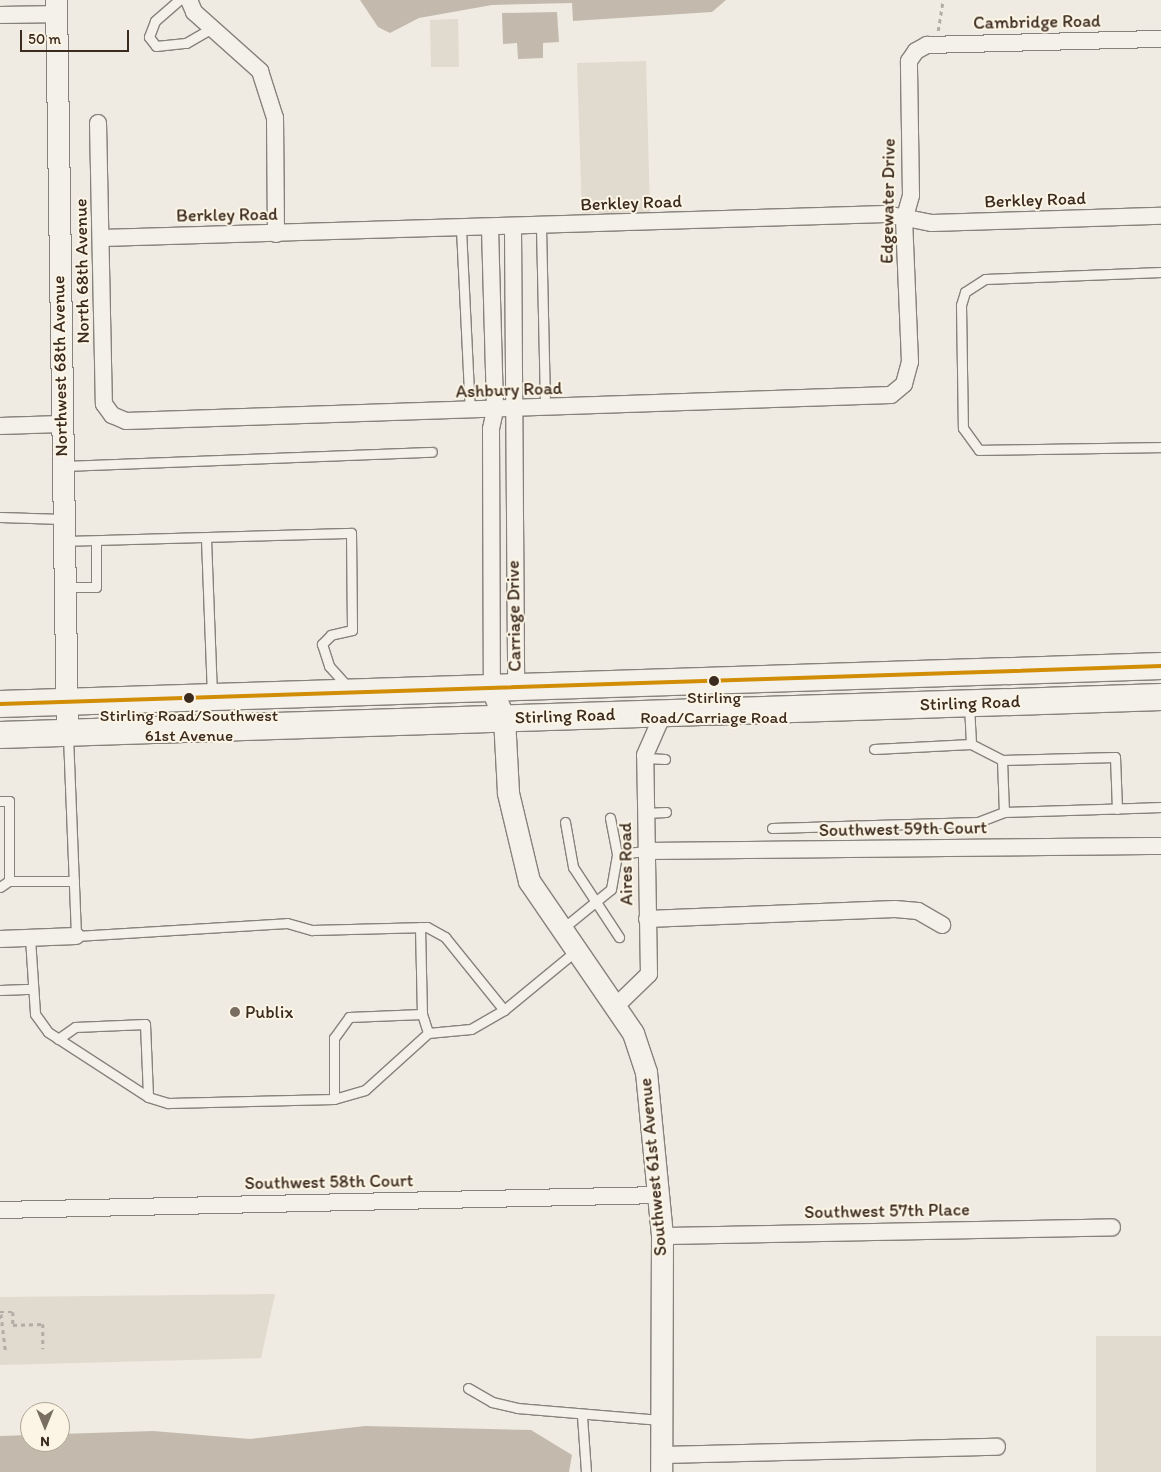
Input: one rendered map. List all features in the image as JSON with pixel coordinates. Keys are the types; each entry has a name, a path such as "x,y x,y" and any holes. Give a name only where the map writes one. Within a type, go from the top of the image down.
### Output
{"main road":[{"name":"Stirling Road","path":"0,704 1161,666"},
{"path":"968,672 969,703"},
{"name":"Stirling Road","path":"0,735 1161,697"}],"street":[{"path":"189,0 194,12 260,71 275,118 276,234"},
{"path":"0,16 56,7"},
{"name":"Northwest 68th Avenue","path":"56,7 61,466 68,733"},
{"name":"Cambridge Road","path":"916,51 936,44 1161,39"},
{"name":"Edgewater Drive","path":"904,384 910,362 904,220 911,195 909,61 916,51"},
{"name":"North 68th Avenue","path":"98,123 102,238 104,404 112,415"},
{"name":"Berkley Road","path":"102,238 513,228 886,214 904,220 1161,216"},
{"name":"Carriage Drive","path":"490,228 495,410 491,429 493,625 504,688"},
{"name":"Carriage Drive","path":"504,718 504,688 513,625 513,228"},
{"name":"Ashbury Road","path":"112,415 126,421 514,410 891,395 904,384"},
{"path":"0,426 61,424"},
{"path":"493,625 513,625"},
{"name":"Aires Road","path":"616,1006 649,974 645,758 664,712"},
{"name":"Southwest 61st Avenue","path":"504,718 508,793 529,881 633,1033 646,1072 662,1236 661,1464"},
{"name":"Southwest 59th Court","path":"646,852 1161,846"},
{"path":"647,919 894,909 918,911 942,925"},
{"path":"0,939 76,936"},
{"name":"Southwest 58th Court","path":"0,1210 659,1195"},
{"name":"Southwest 57th Place","path":"662,1236 1112,1227"},
{"path":"661,1464 997,1447"}],"lane":[{"path":"178,0 155,21 149,37 156,46 186,43 212,28"},
{"path":"541,227 545,408"},
{"path":"461,229 470,411"},
{"path":"1161,272 985,279 964,292 961,305 964,428 979,450 1161,447"},
{"path":"61,466 432,452"},
{"path":"0,518 62,519"},
{"path":"63,541 206,539 352,533 352,630 331,634 322,644 329,666 353,693"},
{"path":"206,539 212,698"},
{"path":"64,586 96,586 96,541"},
{"path":"969,703 971,744"},
{"path":"68,733 76,936 287,923 312,930 420,927 445,937 504,1010"},
{"path":"874,748 971,744 1002,760 1115,757 1117,809"},
{"path":"645,758 665,759"},
{"path":"1002,760 1004,812"},
{"path":"0,801 8,801 8,882"},
{"path":"772,828 978,822 1004,812 1161,807"},
{"path":"645,813 666,812"},
{"path":"562,929 592,902 611,889 617,854 610,818"},
{"path":"565,822 573,867 592,902 619,937"},
{"path":"617,854 646,852"},
{"path":"0,887 8,882 74,882"},
{"path":"420,927 422,1014 428,1033"},
{"path":"30,938 34,1014 58,1039 148,1097 168,1104 334,1099 365,1090 428,1033 471,1029 504,1010 577,950"},
{"path":"0,990 33,989"},
{"path":"334,1099 334,1038 349,1017 422,1014"},
{"path":"58,1039 75,1027 145,1024 148,1097"},
{"path":"468,1388 492,1402 517,1408 582,1416 661,1420"},
{"path":"582,1416 586,1472"}],"path":[{"path":"936,44 943,0"},
{"path":"5,1350 1,1342 0,1312 13,1312 14,1325 43,1324 43,1349"}],"shaded area":[{"path":"360,0 726,0 712,12 573,21 572,3 492,5 419,18 390,33 378,27"},
{"path":"557,12 559,42 543,43 543,58 518,59 517,43 503,44 502,13"},
{"path":"458,19 459,67 431,67 430,20"},
{"path":"646,61 650,212 582,214 577,63"},
{"path":"275,1294 261,1358 0,1365 0,1297"},
{"path":"1096,1336 1161,1336 1161,1472 1096,1472"},
{"path":"365,1426 531,1430 572,1455 569,1472 0,1472 0,1436 20,1435 20,1452 70,1452 70,1434 153,1431 250,1439"}],"transit line":[{"path":"0,704 1161,666"}],"place":[{"name":"Stirling Road/Carriage Road","path":"714,681"},
{"name":"Stirling Road/Southwest 61st Avenue","path":"189,698"},
{"name":"Publix","path":"235,1012"}]}
